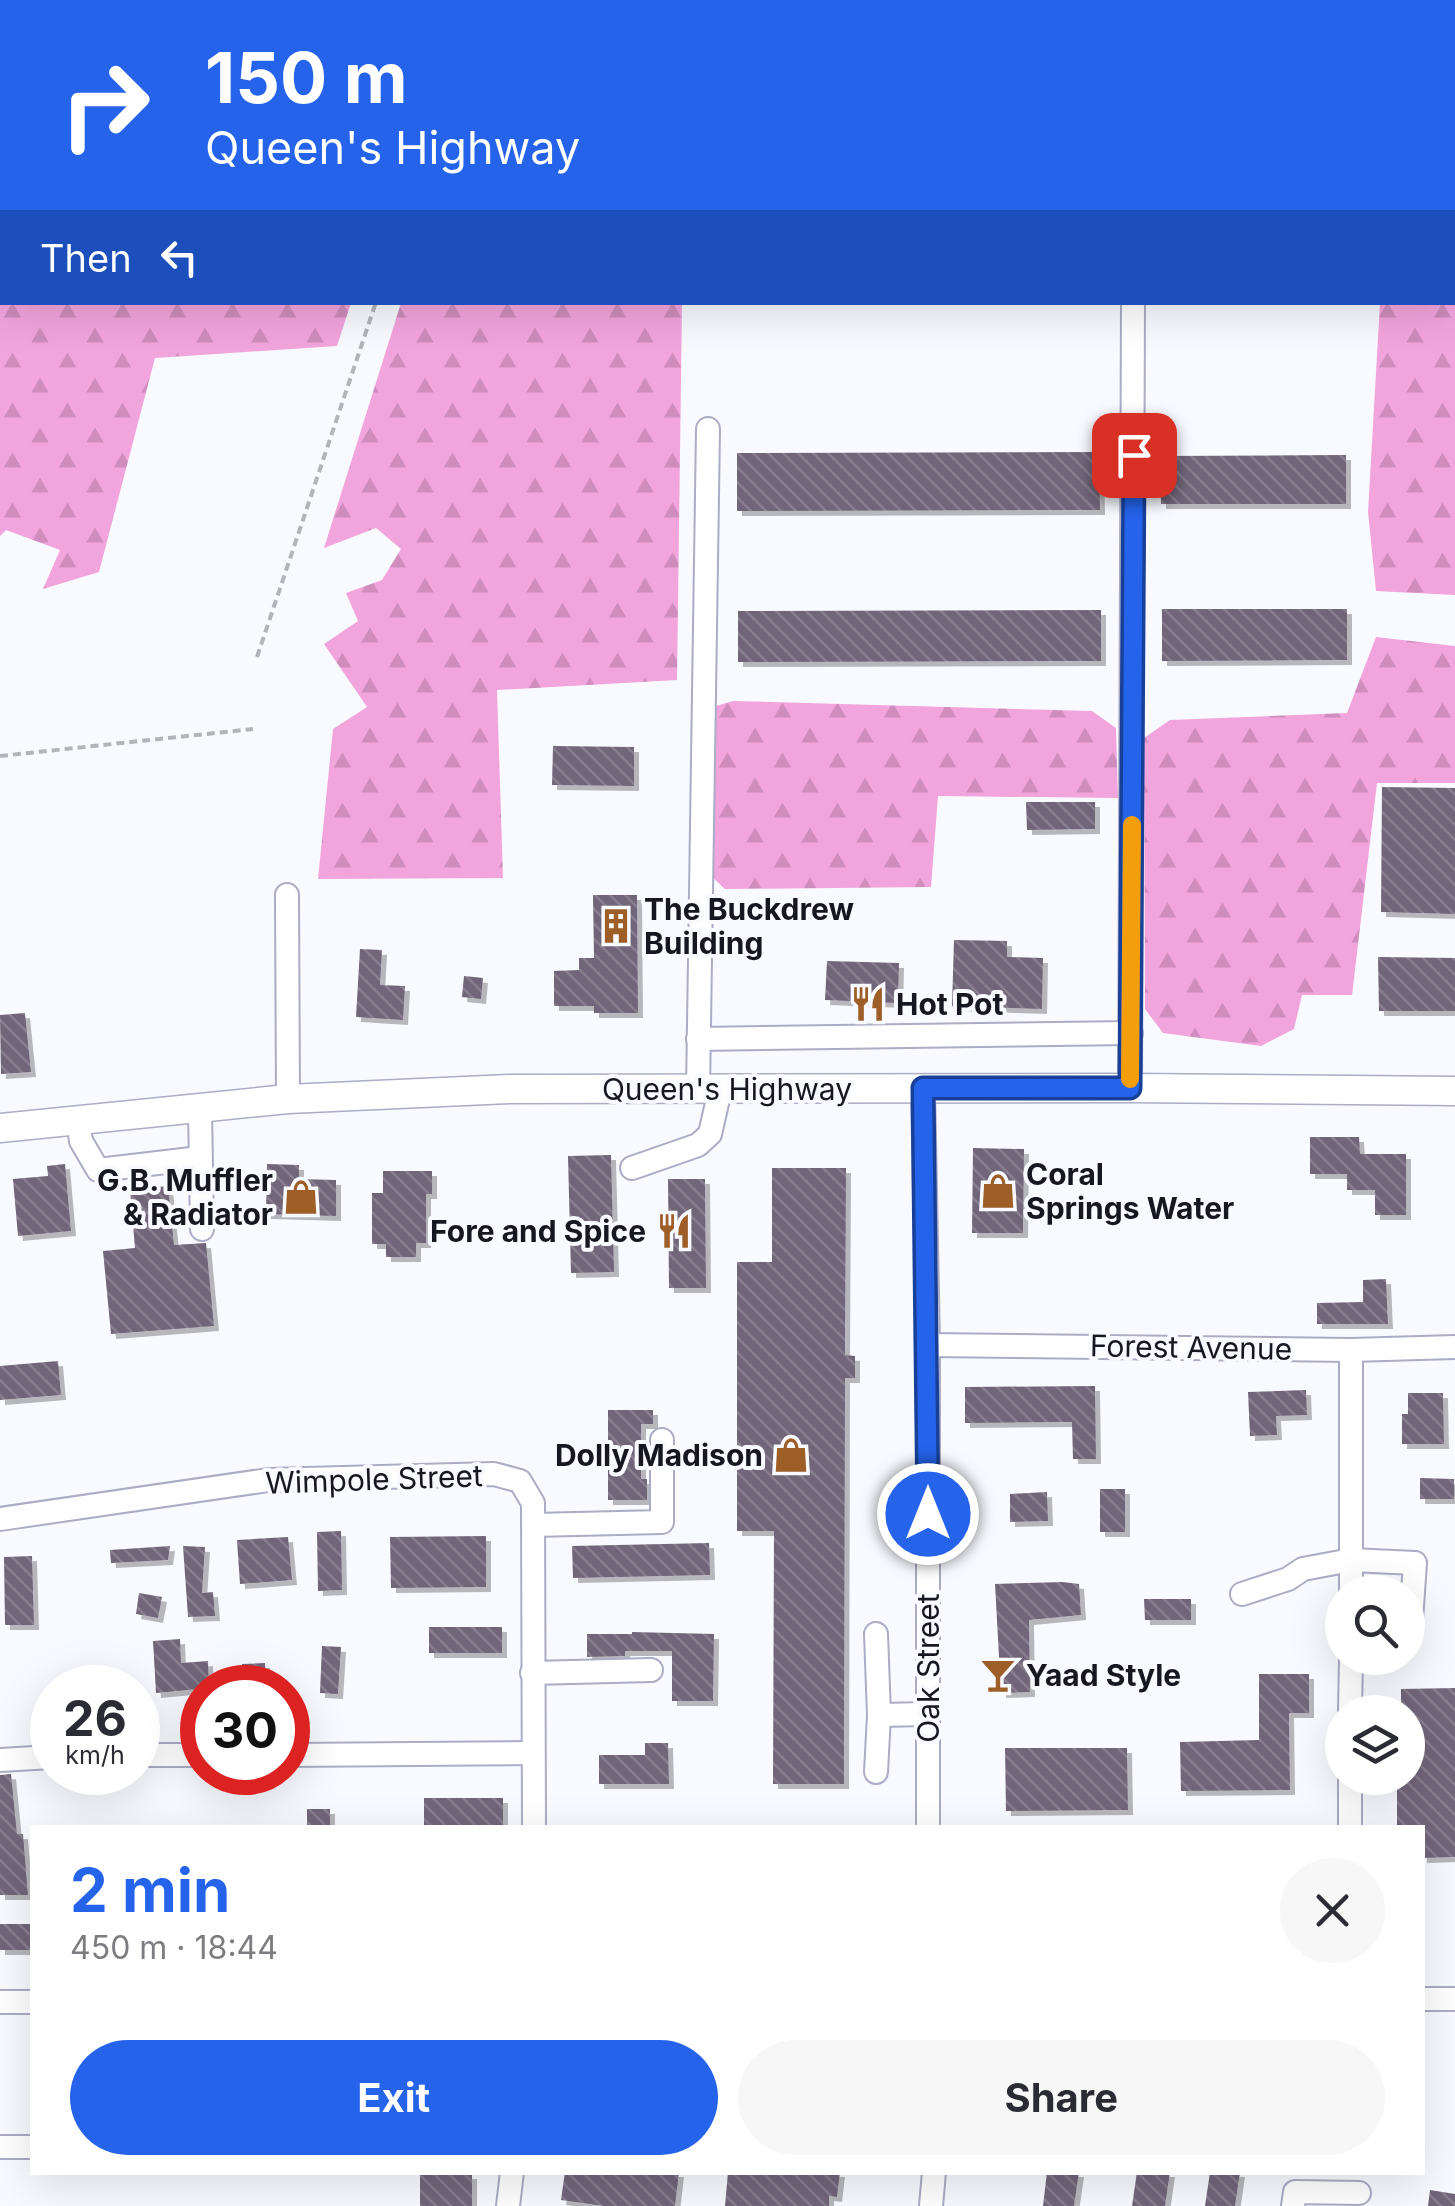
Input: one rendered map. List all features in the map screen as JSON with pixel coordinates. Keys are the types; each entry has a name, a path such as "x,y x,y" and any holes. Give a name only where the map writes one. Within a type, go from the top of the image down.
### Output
{"main road":[{"name":"Queen's Highway","path":"0,1128 288,1099 509,1089 1455,1091"}],"street":[{"path":"1130,1088 1133,305"},
{"path":"632,1168 698,1145 710,1134 709,1090 698,1038 708,429"},
{"path":"287,894 288,1099"},
{"path":"698,1038 1131,1033"},
{"name":"Oak Street","path":"923,1088 928,1345 928,1825"},
{"path":"200,1108 202,1229"},
{"path":"78,1120 81,1141 98,1170 200,1158"},
{"name":"Forest Avenue","path":"928,1345 1351,1350 1455,1347"},
{"path":"1351,1350 1351,1575"},
{"path":"533,1525 662,1522 662,1440"},
{"name":"Wimpole Street","path":"0,1519 268,1480 494,1474 520,1481 533,1503 534,1825"},
{"path":"1242,1594 1288,1579 1303,1569 1351,1560 1414,1563 1413,1575"},
{"path":"876,1634 876,1772"},
{"path":"532,1673 651,1670"},
{"path":"879,1715 928,1714"},
{"path":"310,1755 532,1754"},
{"path":"0,1760 30,1758"},
{"path":"1350,1795 1350,1825"},
{"path":"1425,1999 1455,1999"},
{"path":"0,2002 30,2002"},
{"path":"0,2147 30,2147"},
{"path":"508,2206 512,2175"},
{"path":"932,2206 934,2175"},
{"path":"1293,2206 1294,2192 1359,2191"}],"path":[{"path":"257,657 375,305"},
{"path":"0,756 253,729"}],"green space":[{"path":"0,305 350,305 337,346 155,358 99,572 43,589 60,550 6,530 0,536"},
{"path":"400,305 682,305 677,680 497,690 503,878 318,879 333,729 367,707 324,644 358,621 346,593 382,580 401,549 376,528 324,548"},
{"path":"1380,305 1455,305 1455,595 1376,591 1368,512"},
{"path":"1376,637 1455,646 1455,783 1377,783 1352,995 1302,995 1294,1029 1261,1046 1163,1033 1145,1009 1144,738 1170,720 1347,713"},
{"path":"733,701 1092,711 1116,728 1118,798 938,796 931,887 725,889 710,875 710,727 716,706"}],"building":[{"path":"1099,452 1100,510 737,511 737,453"},
{"path":"1346,455 1346,504 1161,504 1160,456"},
{"path":"1162,609 1347,609 1347,660 1162,661"},
{"path":"1101,610 1101,661 738,662 738,611"},
{"path":"553,746 634,747 634,786 552,785"},
{"path":"1382,787 1455,788 1455,914 1381,912"},
{"path":"1026,802 1095,802 1095,829 1027,830"},
{"name":"The Buckdrew Building","path":"593,895 637,895 638,1013 594,1013 594,1006 554,1006 554,971 579,970 579,958 594,958"},
{"path":"954,940 1007,941 1007,957 1043,958 1042,1009 952,1006"},
{"path":"360,949 382,950 380,985 405,986 403,1020 356,1017"},
{"path":"1378,957 1455,958 1455,1011 1379,1011"},
{"path":"827,961 899,963 898,1003 825,1000"},
{"path":"464,976 483,978 481,999 462,997"},
{"path":"25,1013 31,1072 1,1074 0,1015"},
{"path":"1310,1137 1359,1137 1360,1154 1406,1154 1406,1215 1375,1215 1375,1190 1347,1190 1347,1174 1310,1174"},
{"name":"Coral Springs Water","path":"973,1148 1024,1149 1023,1233 972,1233"},
{"path":"611,1155 614,1272 571,1273 568,1156"},
{"path":"65,1164 71,1231 18,1236 13,1179 48,1176 47,1166"},
{"name":"G.B. Muffler & Radiator","path":"267,1164 299,1165 299,1179 336,1180 336,1216 266,1214"},
{"name":"Dolly Madison","path":"772,1168 846,1168 845,1355 855,1356 855,1378 845,1378 844,1784 773,1784 774,1531 737,1531 737,1262 772,1262"},
{"path":"383,1171 432,1171 432,1194 426,1194 426,1243 416,1243 416,1257 386,1257 386,1244 372,1244 372,1193 383,1193"},
{"path":"668,1179 705,1179 706,1288 669,1288"},
{"path":"168,1186 174,1245 206,1243 214,1326 111,1334 103,1251 135,1248 130,1190"},
{"path":"1386,1279 1388,1324 1317,1324 1317,1303 1363,1302 1363,1280"},
{"path":"58,1361 61,1395 0,1400 0,1366"},
{"path":"1095,1386 1096,1459 1073,1459 1072,1422 965,1423 965,1387"},
{"path":"1306,1390 1307,1415 1276,1416 1277,1435 1250,1436 1248,1392"},
{"path":"1408,1393 1443,1393 1444,1444 1402,1444 1402,1414 1408,1414"},
{"path":"608,1410 653,1410 653,1424 641,1424 641,1479 647,1479 647,1500 608,1500"},
{"path":"1420,1478 1454,1479 1454,1499 1420,1499"},
{"path":"1100,1489 1125,1489 1125,1532 1100,1532"},
{"path":"1047,1492 1048,1521 1010,1522 1010,1494"},
{"path":"341,1531 342,1590 318,1591 317,1532"},
{"path":"486,1536 486,1587 391,1588 390,1537"},
{"path":"288,1537 292,1580 240,1584 237,1540"},
{"path":"709,1543 710,1575 573,1578 572,1546"},
{"path":"170,1546 168,1560 111,1563 110,1550"},
{"path":"183,1546 205,1547 202,1593 213,1592 215,1616 188,1617"},
{"path":"32,1556 34,1625 5,1625 4,1557"},
{"path":"995,1584 1079,1584 1081,1615 1029,1620 1030,1692 1001,1693"},
{"path":"139,1593 162,1597 158,1618 136,1614"},
{"path":"1144,1599 1191,1599 1191,1620 1145,1620"},
{"path":"429,1627 502,1627 502,1653 429,1653"},
{"path":"587,1634 714,1634 713,1701 672,1701 672,1651 625,1651 625,1656 587,1657"},
{"path":"180,1639 181,1663 208,1661 208,1665 180,1665 180,1691 160,1693 160,1665 154,1665 153,1641"},
{"path":"322,1646 341,1647 338,1694 320,1693"},
{"path":"1259,1674 1309,1674 1309,1713 1289,1713 1290,1790 1181,1791 1180,1742 1259,1740"},
{"path":"1455,1688 1455,1857 1425,1858 1425,1825 1397,1825 1397,1795 1425,1795 1425,1695 1401,1695 1401,1689"},
{"path":"645,1743 668,1743 669,1784 599,1784 599,1755 645,1755"},
{"path":"1005,1748 1127,1748 1128,1810 1006,1811"},
{"path":"11,1774 17,1834 23,1834 28,1895 0,1895 0,1775"},
{"path":"424,1798 503,1798 503,1825 424,1825"},
{"path":"307,1809 330,1809 330,1825 307,1825"},
{"path":"0,1924 30,1924 30,1950 0,1950"},
{"path":"420,2175 472,2175 472,2206 420,2206"},
{"path":"565,2175 679,2175 675,2206 604,2206 561,2200"},
{"path":"728,2175 840,2175 837,2197 829,2196 829,2206 725,2206"},
{"path":"1047,2175 1079,2175 1074,2206 1043,2206"},
{"path":"1137,2175 1170,2175 1165,2206 1132,2206"},
{"path":"1210,2175 1240,2175 1235,2206 1205,2206"},
{"path":"1430,2190 1455,2194 1455,2206 1428,2206"}],"slow traffic":[{"path":"1130,1079 1132,825"}],"place":[{"name":"The Buckdrew Building","path":"616,926"},
{"name":"Hot Pot","path":"868,1004"},
{"name":"Coral Springs Water","path":"998,1191"},
{"name":"G.B. Muffler & Radiator","path":"301,1197"},
{"name":"Fore and Spice","path":"674,1231"},
{"name":"Dolly Madison","path":"791,1455"},
{"name":"Yaad Style","path":"998,1675"}],"route":[{"path":"928,1514 923,1088 1130,1088 1134,455"}]}
